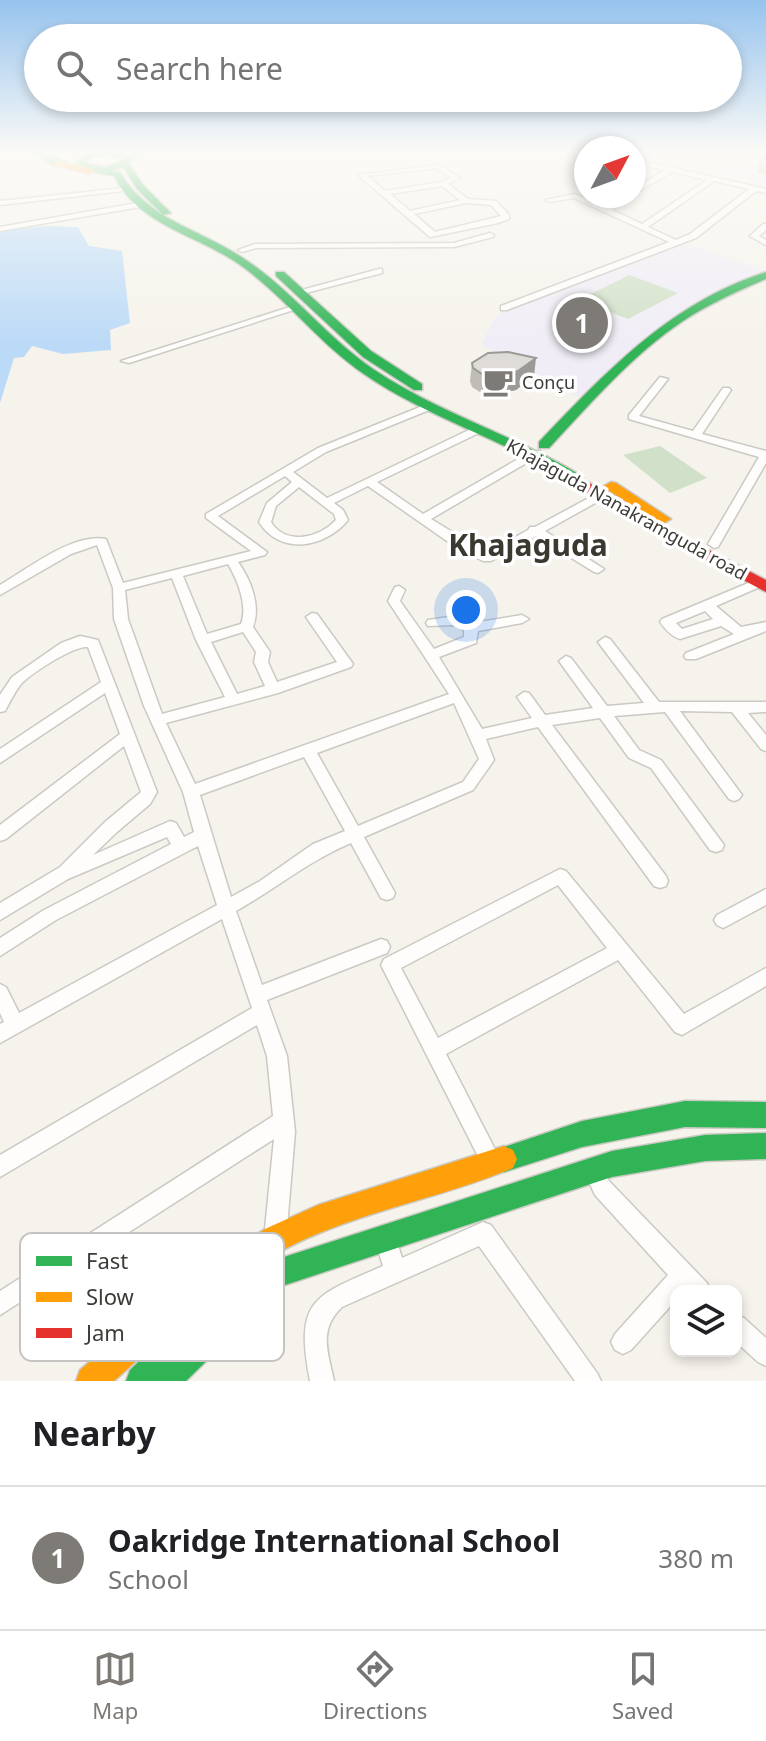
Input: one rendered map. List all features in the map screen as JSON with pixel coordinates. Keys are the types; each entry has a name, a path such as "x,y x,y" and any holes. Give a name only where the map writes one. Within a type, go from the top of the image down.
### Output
{"main road":[{"name":"Khajaguda Nanakramguda road","path":"154,215 164,223 219,247 255,275 344,333 404,380 540,449 714,544 763,581"},
{"name":"Khajaguda Nanakramguda road","path":"170,215 237,246 359,364 424,403 479,429 540,449 633,516 763,581"},
{"path":"540,449 633,353 661,331 708,301 766,275"},
{"path":"284,1235 318,1219 582,1134 685,1114 766,1115"},
{"path":"284,1271 612,1164 705,1148 766,1146"},
{"path":"91,1381 114,1361"},
{"path":"141,1381 161,1361"},
{"path":"164,1381 185,1361"}],"street":[{"path":"0,229 53,215"},
{"path":"412,215 433,235 503,220 505,215"},
{"path":"615,215 675,242"},
{"path":"642,227 659,215"},
{"path":"504,308 698,233 720,215"},
{"path":"237,246 454,245 490,235 479,226"},
{"path":"766,226 754,236 766,243"},
{"path":"126,361 379,271"},
{"path":"663,379 633,417 766,454 714,544"},
{"path":"696,435 726,390"},
{"path":"119,588 261,552 210,516 339,442 424,403"},
{"path":"327,502 479,429"},
{"path":"424,518 540,449"},
{"path":"285,471 339,512 342,520 321,539 277,537 267,529 267,513 271,505 298,482"},
{"path":"371,483 451,538 487,558 602,495"},
{"path":"534,530 598,569"},
{"path":"0,591 81,544 96,540 102,542 119,588 121,619 158,720 191,792 277,1056 284,1121 275,1233"},
{"path":"232,561 244,580 251,615 246,627"},
{"path":"177,575 203,640 233,699"},
{"path":"724,620 680,635 667,622 763,581"},
{"path":"0,993 8,1030 266,886 319,849 468,786 487,760 479,735 396,605 394,601 399,590"},
{"path":"706,604 739,633 747,634"},
{"path":"158,720 273,689 346,664 312,617"},
{"path":"433,623 456,620 471,628 522,619"},
{"path":"691,656 766,626"},
{"path":"203,640 246,627"},
{"path":"246,627 263,652 261,662 273,689"},
{"path":"430,655 471,640 471,628"},
{"path":"0,707 17,680 66,646 80,641 93,643 149,792 145,800 111,827 68,871"},
{"path":"605,642 734,795"},
{"path":"566,661 634,754 656,764 716,845"},
{"path":"0,757 107,685"},
{"path":"191,792 455,697"},
{"path":"524,697 544,720 660,881"},
{"path":"479,735 544,720 662,707 766,707"},
{"path":"737,709 766,745"},
{"path":"0,834 127,736"},
{"path":"308,750 387,893"},
{"path":"0,912 68,871 170,828 181,846"},
{"path":"0,948 50,915 205,834"},
{"path":"492,1163 390,965 402,956 560,876 682,1026 766,976"},
{"path":"723,920 763,902"},
{"path":"0,1167 260,1004 381,947"},
{"path":"433,1051 620,950"},
{"path":"110,1233 284,1121"},
{"path":"594,1171 602,1188 691,1283 623,1342"},
{"path":"407,1230 418,1262"},
{"path":"322,1381 313,1331 323,1308 334,1299 483,1233 589,1381"},
{"path":"385,1237 395,1271"},
{"path":"0,1304 20,1291"},
{"path":"742,1332 766,1354"}],"shaded area":[{"path":"681,242 766,271 766,275 685,314 587,401 481,345 493,321 504,308"}],"green space":[{"path":"629,275 678,293 628,319 579,300"},
{"path":"660,446 707,478 670,493 623,455"}],"water":[{"path":"47,226 78,227 89,246 122,251 130,323 110,330 111,350 63,354 32,346 24,357 14,358 0,403 0,231"}],"building":[{"path":"508,352 536,358 518,371 494,376 482,374 473,368 472,363 488,353"}],"traffic: fast":[{"path":"155,215 242,262 345,353 389,385 511,442 575,478"},
{"path":"280,274 367,354 418,387"},
{"path":"544,445 608,378 659,332 699,306 766,275"},
{"path":"504,1159 582,1134 685,1114 766,1115"},
{"path":"284,1271 612,1164 705,1148 766,1146"},
{"path":"141,1381 161,1361"},
{"path":"164,1381 185,1361"}],"traffic: slow":[{"path":"611,486 664,519"},
{"path":"284,1235 318,1219 504,1159"},
{"path":"91,1381 114,1361"}],"traffic: jam":[{"path":"575,478 633,516 766,587"}],"place":[{"name":"Oakridge International School","path":"582,323"},
{"name":"Conçu","path":"498,382"}],"district":[{"name":"Khajaguda","path":"528,544"}]}
